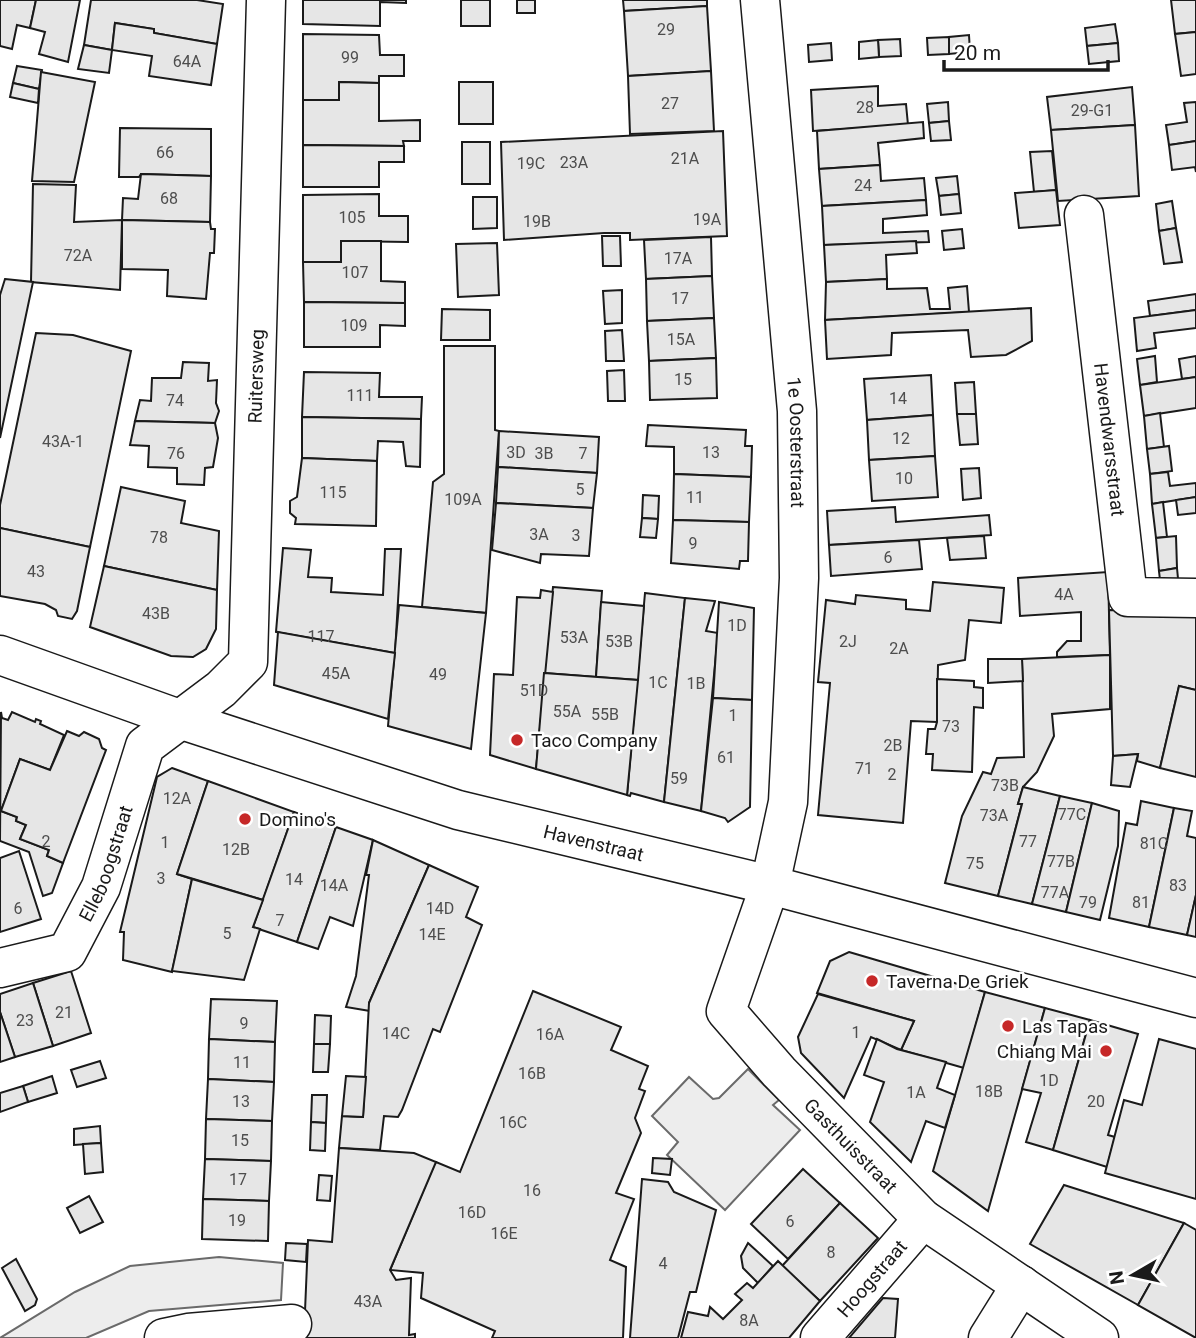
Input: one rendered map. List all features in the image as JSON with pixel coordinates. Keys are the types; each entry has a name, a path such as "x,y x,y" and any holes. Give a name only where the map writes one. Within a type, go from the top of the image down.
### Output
{"street":[{"name":"Ruitersweg","path":"166,729 221,689 248,662 266,0"},
{"name":"1e Oosterstraat","path":"760,0 797,411 799,578 788,802 770,885"},
{"name":"Havendwarsstraat","path":"1084,215 1128,597 1196,597"},
{"name":"Havenstraat","path":"0,655 166,729 458,810 770,885 1196,998"},
{"name":"Elleboogstraat","path":"0,968 68,952 101,887 145,746 166,729"},
{"name":"Gasthuisstraat","path":"770,885 726,1011 779,1072 923,1219 1099,1338"},
{"name":"Hoogstraat","path":"820,1338 923,1219"},
{"path":"988,1338 1021,1285"},
{"path":"164,1338 188,1333 292,1324"}],"shaded area":[{"path":"748,1069 779,1100 773,1105 800,1130 725,1210 667,1155 678,1142 652,1116 689,1077 713,1099 719,1098"},
{"path":"219,1257 283,1263 281,1300 149,1311 86,1338 0,1338 75,1292 130,1266"}],"building":[{"path":"0,0 36,0 30,28 17,25 12,49 0,46"},
{"path":"36,0 80,0 68,62 39,54 45,32 30,28"},
{"path":"91,0 197,0 223,4 217,44 115,23 112,50 84,45"},
{"path":"303,0 406,0 406,3 380,2 380,26 303,24"},
{"path":"461,0 490,0 490,26 461,26"},
{"path":"517,0 535,0 535,13 517,13"},
{"path":"623,0 707,0 707,6 624,11"},
{"path":"1171,0 1196,0 1196,32 1175,34"},
{"path":"707,6 711,71 628,76 624,11"},
{"path":"115,23 217,44 211,85 149,76 152,56 112,50"},
{"path":"1115,24 1118,43 1087,46 1085,28"},
{"path":"1196,32 1196,74 1181,76 1175,34"},
{"path":"303,34 379,35 380,55 404,55 404,76 379,76 379,83 339,82 339,100 303,100"},
{"path":"969,35 970,52 949,54 949,37"},
{"path":"949,37 949,54 928,55 927,38"},
{"path":"900,39 901,56 879,57 878,40"},
{"path":"878,40 879,57 859,59 859,42"},
{"path":"831,43 832,60 809,62 808,45"},
{"path":"1118,43 1119,61 1089,64 1087,46"},
{"path":"84,45 112,50 109,73 78,69"},
{"path":"17,66 42,70 39,89 13,83"},
{"path":"711,71 714,131 630,134 628,76"},
{"path":"41,72 95,82 74,182 32,181"},
{"path":"339,82 379,83 379,121 420,120 420,141 403,141 404,146 303,145 303,100 339,100"},
{"path":"459,82 493,82 493,124 459,124"},
{"path":"13,83 39,89 38,103 10,97"},
{"path":"878,86 878,106 906,104 908,125 813,131 811,90"},
{"path":"1132,87 1135,125 1051,130 1047,97"},
{"path":"948,102 949,121 929,123 927,104"},
{"path":"1196,102 1196,141 1169,145 1166,125 1187,122 1184,103"},
{"path":"949,121 951,140 931,141 929,123"},
{"path":"923,122 924,138 878,143 880,165 819,169 817,131"},
{"path":"1135,125 1139,196 1058,201 1051,130"},
{"path":"120,128 211,129 211,176 141,174 139,177 119,177"},
{"path":"723,131 727,236 630,240 630,233 604,233 504,240 501,142"},
{"path":"1196,141 1196,172 1195,167 1172,170 1169,145"},
{"path":"462,142 490,142 490,184 462,184"},
{"path":"303,145 404,146 404,162 379,162 379,187 303,187"},
{"path":"1052,151 1056,190 1034,192 1030,152"},
{"path":"880,165 881,181 924,178 926,200 822,206 819,169"},
{"path":"141,174 211,176 210,222 122,220 123,198 138,199"},
{"path":"957,176 959,194 939,196 936,178"},
{"path":"33,184 76,185 74,222 122,220 120,290 31,282"},
{"path":"1056,190 1060,225 1019,228 1015,193"},
{"path":"379,194 379,216 408,216 408,242 341,241 341,262 303,262 303,195"},
{"path":"959,194 961,213 941,215 939,196"},
{"path":"473,197 497,197 497,228 473,229"},
{"path":"926,200 927,215 883,219 883,233 928,231 929,242 824,245 822,206"},
{"path":"1172,201 1176,228 1159,231 1156,204"},
{"path":"122,220 210,222 211,229 215,229 214,253 210,253 206,299 167,296 168,270 122,269"},
{"path":"1176,228 1182,262 1164,264 1159,231"},
{"path":"962,229 964,248 944,250 942,231"},
{"path":"602,236 620,236 621,266 603,266"},
{"path":"711,237 712,276 646,279 644,240"},
{"path":"341,241 381,241 381,281 405,282 405,303 304,302 303,262 341,262"},
{"path":"916,241 917,253 886,255 887,279 826,282 824,245"},
{"path":"497,243 499,295 458,297 456,244"},
{"path":"712,276 714,318 647,321 646,279"},
{"path":"5,279 33,282 0,438 0,295"},
{"path":"887,279 887,289 927,288 930,309 950,309 948,288 967,286 969,312 825,320 826,282"},
{"path":"622,290 622,323 605,324 603,291"},
{"path":"1196,294 1196,310 1150,316 1148,301"},
{"path":"304,302 405,303 405,326 380,325 380,347 304,347"},
{"path":"1031,308 1032,341 1006,355 971,357 968,330 892,333 891,355 827,359 825,320"},
{"path":"442,309 490,310 490,340 441,340"},
{"path":"1196,310 1196,328 1154,333 1156,348 1137,351 1134,318"},
{"path":"714,318 716,358 649,361 647,321"},
{"path":"622,330 624,361 606,361 605,331"},
{"path":"36,333 73,335 131,351 90,547 0,528 0,505"},
{"path":"444,346 495,346 495,430 499,431 486,613 422,607 433,482 444,474"},
{"path":"1155,356 1157,382 1140,385 1137,359"},
{"path":"1196,356 1196,377 1182,379 1179,359"},
{"path":"716,358 717,398 650,400 649,361"},
{"path":"183,362 209,363 208,381 217,380 216,403 219,411 215,423 135,421 140,400 151,401 152,378 181,378"},
{"path":"624,370 625,401 608,401 607,371"},
{"path":"304,372 380,373 379,397 422,397 421,419 302,417"},
{"path":"931,375 933,415 867,420 864,379"},
{"path":"1196,377 1196,408 1144,416 1140,385"},
{"path":"974,382 976,414 957,414 955,383"},
{"path":"1160,413 1164,447 1147,449 1144,416"},
{"path":"957,414 976,414 978,444 960,445"},
{"path":"933,415 935,456 869,460 867,420"},
{"path":"302,417 421,419 420,467 406,466 403,442 378,441 377,461 302,458"},
{"path":"135,421 215,423 218,438 213,467 205,468 204,485 177,484 177,468 148,467 149,446 130,445"},
{"path":"648,425 746,430 745,446 752,446 751,477 674,474 674,447 646,446"},
{"path":"499,431 599,437 597,473 498,467"},
{"path":"1169,446 1172,471 1150,474 1147,449"},
{"path":"935,456 938,497 872,501 869,460"},
{"path":"302,458 377,461 376,526 295,524 296,518 290,513 290,501 297,497"},
{"path":"498,467 597,473 593,508 496,503"},
{"path":"979,468 981,498 963,500 961,469"},
{"path":"1168,472 1170,486 1196,483 1196,497 1152,504 1150,474"},
{"path":"674,474 751,477 749,522 673,520"},
{"path":"121,487 185,501 181,523 219,531 217,590 104,566"},
{"path":"643,495 659,496 658,519 642,518"},
{"path":"1196,497 1196,513 1178,515 1176,500"},
{"path":"1163,502 1167,537 1156,538 1152,504"},
{"path":"496,503 593,508 589,556 541,554 540,563 492,550"},
{"path":"895,507 896,522 989,515 991,535 829,545 827,511"},
{"path":"642,518 658,519 656,538 640,537"},
{"path":"673,520 749,522 748,561 740,561 739,569 671,563"},
{"path":"0,528 90,547 77,611 72,619 58,616 56,610 45,604 0,596"},
{"path":"984,536 986,558 950,560 947,538"},
{"path":"1176,536 1177,568 1159,571 1156,538"},
{"path":"919,540 922,569 831,576 829,545"},
{"path":"283,548 311,550 308,577 332,578 331,592 383,595 385,549 401,549 395,653 276,632"},
{"path":"104,566 217,590 216,629 206,649 193,657 171,656 90,627"},
{"path":"1177,568 1179,589 1161,589 1159,571"},
{"path":"1108,572 1110,655 1057,657 1057,652 1067,641 1081,641 1081,612 1020,616 1018,578"},
{"path":"933,582 1004,588 1001,623 969,620 965,660 938,665 937,722 911,721 903,823 818,815 830,683 818,682 826,600 855,604 856,595 906,600 906,609 930,611"},
{"path":"553,587 602,591 596,677 544,673"},
{"path":"541,590 553,592 536,769 490,755 494,674 513,675 517,597 540,598"},
{"path":"645,593 685,598 664,802 631,793 630,796 627,795"},
{"path":"685,598 715,601 706,631 718,633 701,811 664,802"},
{"path":"601,602 644,606 638,680 596,677"},
{"path":"719,602 754,608 752,700 713,698"},
{"path":"399,605 486,613 471,749 388,726"},
{"path":"1109,610 1196,613 1196,690 1179,686 1160,768 1137,761 1138,754 1113,756"},
{"path":"278,632 395,653 388,719 274,685"},
{"path":"1110,655 1110,709 1052,714 1054,736 1037,772 1023,787 1018,804 1022,804 998,896 945,883 962,816 983,772 991,774 997,758 1024,757 1022,659"},
{"path":"988,659 1022,659 1023,681 988,683"},
{"path":"544,673 638,680 627,795 536,769"},
{"path":"937,679 974,681 974,687 983,688 983,708 974,707 972,772 932,770 933,754 926,754 928,729 935,729 937,722"},
{"path":"1179,686 1196,690 1196,777 1160,768"},
{"path":"713,698 752,700 750,807 728,822 725,818 701,811"},
{"path":"1,712 2,718 8,720 12,712 35,722 36,719 41,721 40,724 64,735 50,770 20,759 1,811 17,817 16,821 26,825 20,839 49,850 47,856 63,863 52,893 43,896 29,852 0,841"},
{"path":"67,731 79,736 84,732 99,739 102,748 106,750 63,863 47,856 49,850 20,839 26,825 16,821 17,817 1,811 20,759 50,770"},
{"path":"1138,754 1130,787 1111,785 1113,756"},
{"path":"172,768 208,781 177,874 192,879 172,972 123,960 124,932 120,932 157,777"},
{"path":"208,781 294,812 263,900 177,874"},
{"path":"1023,787 1060,796 1032,904 998,896 1022,804 1018,804"},
{"path":"1060,796 1092,803 1066,912 1032,904"},
{"path":"1141,801 1174,808 1149,927 1109,918 1126,823 1137,825"},
{"path":"1092,803 1119,811 1118,846 1100,920 1066,912"},
{"path":"1174,808 1192,811 1187,836 1196,838 1196,895 1187,935 1149,927"},
{"path":"294,812 336,827 297,942 253,927"},
{"path":"336,827 373,840 353,926 330,917 318,949 297,942"},
{"path":"373,840 429,865 369,1003 370,1011 346,1007 356,976 369,875 366,875"},
{"path":"19,851 41,919 0,932 0,858"},
{"path":"429,865 478,887 466,917 482,925 440,1032 433,1029 402,1110 398,1117 384,1116 380,1150 339,1148 342,1116 363,1117 369,1003"},
{"path":"192,879 263,900 253,927 260,929 244,980 172,971"},
{"path":"1196,895 1196,937 1187,935"},
{"path":"849,952 985,992 964,1068 901,1050 914,1021 817,993 830,961"},
{"path":"71,971 91,1033 53,1046 33,983"},
{"path":"33,983 53,1046 15,1057 0,1012 0,994"},
{"path":"533,991 621,1027 611,1050 648,1066 639,1089 645,1091 635,1118 641,1133 616,1193 634,1199 610,1260 626,1267 623,1338 492,1338 495,1331 421,1298 423,1273 390,1270 436,1162 460,1172"},
{"path":"985,992 1045,1008 988,1211 933,1171"},
{"path":"818,994 914,1021 901,1050 871,1037 844,1098 801,1053 798,1037"},
{"path":"211,999 277,1001 275,1042 209,1039"},
{"path":"1045,1008 1090,1020 1053,1150 1026,1142 1041,1093 1022,1089"},
{"path":"0,1012 15,1057 0,1062"},
{"path":"315,1015 331,1016 330,1044 314,1044"},
{"path":"1090,1020 1138,1034 1108,1135 1115,1137 1107,1167 1053,1150"},
{"path":"209,1039 275,1042 274,1082 208,1079"},
{"path":"877,1039 897,1049 946,1062 937,1088 955,1095 945,1128 926,1121 911,1162 870,1122 884,1082 864,1075"},
{"path":"1159,1039 1196,1049 1196,1199 1105,1173 1124,1100 1142,1105"},
{"path":"314,1044 330,1044 328,1072 313,1072"},
{"path":"100,1061 106,1078 77,1087 71,1070"},
{"path":"52,1076 57,1093 28,1102 23,1086"},
{"path":"346,1076 366,1077 363,1117 342,1116"},
{"path":"208,1079 274,1082 272,1121 206,1119"},
{"path":"23,1086 28,1102 0,1112 0,1093"},
{"path":"312,1095 327,1095 326,1123 311,1122"},
{"path":"206,1119 272,1121 271,1161 205,1159"},
{"path":"311,1122 326,1123 325,1151 310,1150"},
{"path":"100,1126 101,1143 74,1145 74,1129"},
{"path":"101,1143 103,1172 85,1174 83,1144"},
{"path":"339,1148 414,1153 436,1162 390,1270 396,1280 411,1278 409,1335 415,1334 415,1338 306,1338 304,1335 308,1240 332,1242"},
{"path":"653,1158 672,1159 670,1175 652,1173"},
{"path":"205,1159 271,1161 269,1201 203,1199"},
{"path":"803,1169 840,1203 788,1259 751,1224"},
{"path":"319,1175 332,1176 330,1201 317,1200"},
{"path":"642,1179 668,1182 674,1192 716,1210 696,1292 690,1292 678,1338 630,1338"},
{"path":"1064,1185 1184,1223 1138,1305 1030,1244"},
{"path":"89,1196 103,1222 80,1233 67,1208"},
{"path":"203,1199 269,1201 268,1241 202,1239"},
{"path":"840,1203 878,1238 820,1301 782,1266"},
{"path":"1184,1223 1196,1230 1196,1338 1138,1305"},
{"path":"286,1243 307,1244 306,1262 285,1260"},
{"path":"748,1243 773,1266 758,1283 743,1268 741,1256"},
{"path":"16,1259 37,1299 35,1305 25,1311 2,1268"},
{"path":"778,1261 820,1301 789,1338 681,1338 688,1312 708,1316 710,1307 723,1319 742,1300 735,1294 747,1283 753,1288"},
{"path":"883,1298 898,1299 895,1338 849,1338"}],"place":[{"name":"Taco Company","path":"517,740"},
{"name":"Domino's","path":"245,819"},
{"name":"Taverna De Griek","path":"872,981"},
{"name":"Las Tapas","path":"1008,1026"},
{"name":"Chiang Mai","path":"1106,1051"}]}
